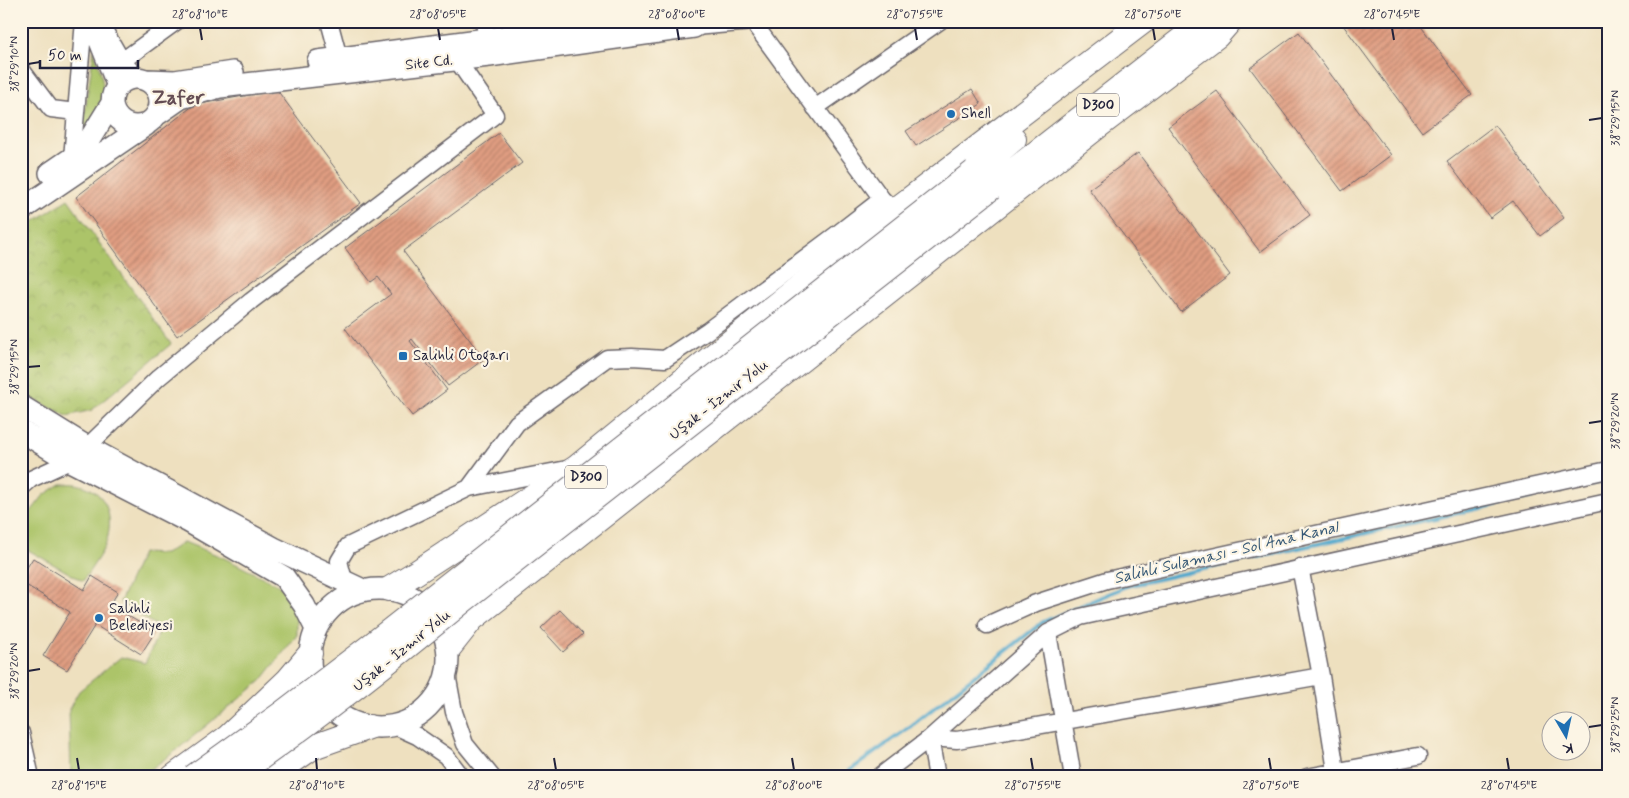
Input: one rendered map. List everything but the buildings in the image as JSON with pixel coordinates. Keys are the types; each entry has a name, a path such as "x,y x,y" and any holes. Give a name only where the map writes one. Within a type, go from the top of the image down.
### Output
{"highway":[{"path":"389,589 577,467 708,359 888,205 1144,21"},
{"name":"Uşak - İzmir Yolu","path":"194,777 281,714 376,641 974,172 1162,21"},
{"name":"Uşak - İzmir Yolu","path":"233,777 298,732 391,661 464,600 1205,21"},
{"path":"448,648 472,620 1089,133 1217,36 1230,21"},
{"path":"173,777 228,737 288,680 310,654"},
{"path":"270,777 313,748 369,726"}],"main road":[{"name":"Site Cd.","path":"127,86 625,21"},
{"name":"Site Cd.","path":"21,210 181,98 220,88 457,60 486,39 699,24"},
{"path":"154,84 159,91 161,102 152,119 138,126 123,123 117,118 127,86 154,84"},
{"path":"21,193 72,158 86,145 127,86"},
{"path":"21,406 87,447 274,548 363,590"},
{"path":"21,431 70,461 189,522 284,576 304,605 316,629"},
{"path":"389,589 410,596 429,609 442,627 448,648 447,674 436,697 418,715 395,726 369,726 345,718 325,702 313,680 310,654 316,629 327,612 344,598 363,590 389,589"}],"street":[{"path":"85,21 127,86"},
{"path":"72,158 85,21"},
{"path":"99,21 122,61 127,86"},
{"path":"122,61 177,21"},
{"path":"329,21 339,58"},
{"path":"815,108 940,21"},
{"path":"469,488 517,423 607,358 665,359 707,331 837,234 888,205 752,22 699,24"},
{"path":"21,488 31,479 70,461 158,378 251,302 495,115 457,60"},
{"path":"21,70 51,109 76,112"},
{"path":"344,580 339,561 348,546 469,488 577,467"},
{"path":"987,625 1036,603 1107,580 1608,470"},
{"path":"880,777 930,738 1048,633 1080,616 1608,501"},
{"path":"1300,568 1321,676 1336,775"},
{"path":"1048,633 1073,777"},
{"path":"447,674 454,712 465,744 492,777"},
{"path":"930,738 957,740 1321,676"},
{"path":"395,726 417,736 446,756 462,777"},
{"path":"21,733 31,777"},
{"path":"930,738 937,777"},
{"path":"1307,777 1336,775 1418,756"}],"green space":[{"path":"94,50 102,79 103,97 97,114 81,139"},
{"path":"68,199 171,344 92,410 67,416 21,393 21,230"},
{"path":"61,484 75,484 90,489 104,501 107,510 109,529 104,548 83,581 21,546 21,524 44,495"},
{"path":"184,542 222,557 276,584 291,594 297,613 297,635 261,681 173,753 140,777 71,777 69,709 79,691 121,657 145,663 161,629 120,602 142,553 165,554"}],"waterway":[{"name":"Salihli Sulaması - Sol Ana Kanal","path":"841,777 911,726 1043,622 1127,586 1608,480"}],"place":[{"name":"Shell","path":"951,114"},
{"name":"Salihli Otogarı","path":"403,356"},
{"name":"Salihli Belediyesi","path":"99,618"}],"district":[{"name":"Zafer","path":"178,98"}]}
